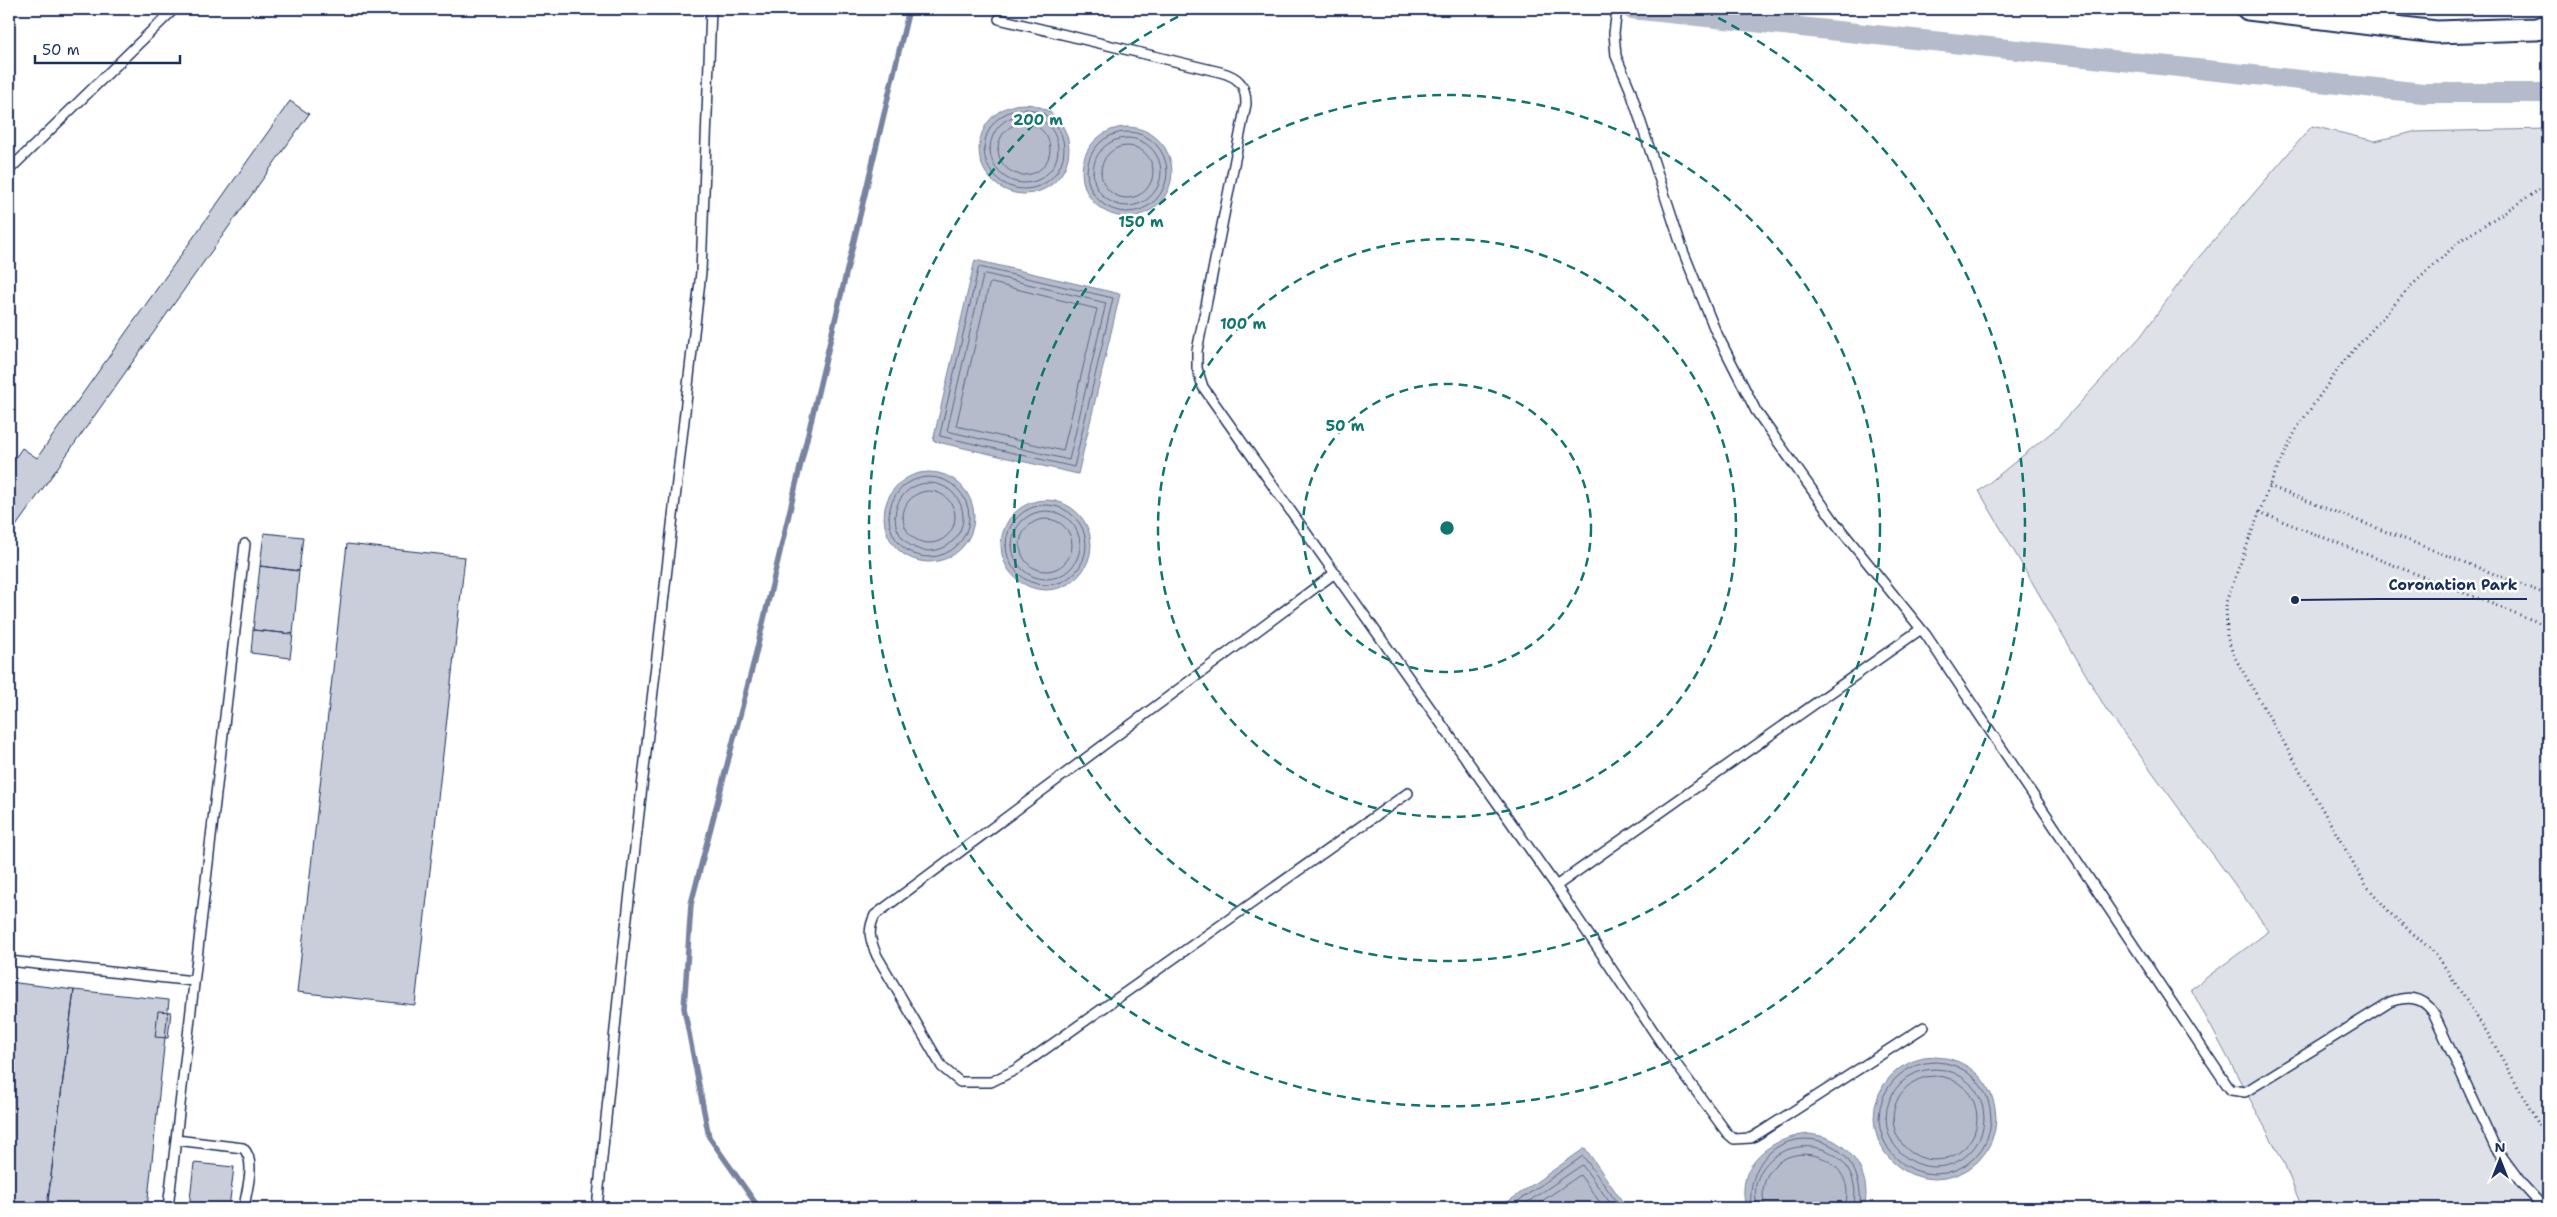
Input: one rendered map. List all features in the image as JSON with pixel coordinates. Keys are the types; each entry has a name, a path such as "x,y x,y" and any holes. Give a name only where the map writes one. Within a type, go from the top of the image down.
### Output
{"street":[{"path":"2248,9 2436,32 2536,29 2548,26"}],"lane":[{"path":"9,170 174,9"},
{"path":"597,1208 620,979 701,272 711,9"},
{"path":"1616,9 1614,33 1616,56 1630,89 1683,251 1715,330 1756,411 1837,524 1921,629 2231,1090 2245,1092 2390,1002 2403,998 2418,999 2427,1003 2434,1012 2495,1147 2522,1184 2544,1208"},
{"path":"999,19 1220,72 1240,81 1246,92 1246,104 1197,351 1197,368 1203,386 1556,886 1668,1053 1727,1133 1734,1139 1751,1138 1924,1027"},
{"path":"168,1208 245,544"},
{"path":"1335,573 874,915 869,932 871,941 877,956 942,1067 960,1082 991,1082 1017,1069 1408,793"},
{"path":"1556,886 1921,629"},
{"path":"9,961 194,981"},
{"path":"176,1140 243,1148 247,1152 250,1165 244,1208"}],"path":[{"path":"2548,184 2461,240 2411,286 2339,369 2297,428 2269,486 2226,602 2227,637 2234,656 2366,885 2391,914 2436,955 2490,1037 2548,1141"},
{"path":"2269,486 2548,595"},
{"path":"2259,512 2548,626"},
{"path":"2548,792 2546,802 2548,876"}],"shaded area":[{"path":"2312,126 2375,141 2413,132 2548,129 2548,1208 2302,1208 2284,1163 2191,989 2269,931 2106,709 1979,491 2057,428 2141,336 2193,264"}],"water":[{"path":"1024,104 1041,107 1056,117 1066,132 1069,149 1066,166 1056,181 1041,191 1024,194 1007,191 992,181 982,166 979,149 982,132 992,117 1007,107"},
{"path":"1127,127 1144,130 1159,140 1169,155 1172,172 1169,189 1159,204 1144,214 1127,217 1110,214 1095,204 1085,189 1082,172 1085,155 1095,140 1110,130"},
{"path":"975,260 1120,294 1078,474 933,441"},
{"path":"929,472 946,476 961,485 970,500 974,517 970,534 961,549 946,558 929,562 912,558 897,549 888,534 884,517 888,500 897,485 912,476"},
{"path":"1046,500 1063,503 1078,513 1088,528 1091,545 1088,562 1078,577 1063,587 1046,590 1029,587 1014,577 1004,562 1001,545 1004,528 1014,513 1029,503"},
{"path":"1935,1057 1947,1058 1958,1062 1978,1075 1991,1095 1995,1106 1995,1130 1991,1141 1978,1161 1958,1174 1947,1178 1935,1179 1923,1178 1912,1174 1892,1161 1879,1141 1875,1130 1874,1118 1875,1106 1879,1095 1892,1075 1912,1062 1923,1058"},
{"path":"1809,1134 1826,1137 1838,1143 1853,1158 1859,1167 1866,1187 1864,1208 1746,1208 1744,1192 1746,1178 1758,1156 1781,1141"},
{"path":"1585,1148 1627,1208 1499,1208"}],"building":[{"path":"290,101 309,114 9,536 9,467 22,448 37,458"},
{"path":"264,533 303,537 299,571 260,566"},
{"path":"347,544 465,557 415,1005 297,992"},
{"path":"260,566 299,571 293,634 253,630"},
{"path":"253,630 293,634 290,658 251,653"},
{"path":"9,982 74,990 47,1208 9,1208"},
{"path":"74,990 169,1000 147,1208 47,1208"},
{"path":"158,1011 171,1012 168,1038 155,1037"},
{"path":"194,1163 234,1167 229,1208 189,1208"}],"waterway":[{"path":"759,1208 709,1137 684,1008 691,904 754,661 909,9"},
{"path":"1631,9 2423,93 2548,93"}],"place":[{"name":"Coronation Park","path":"2295,600"}]}
